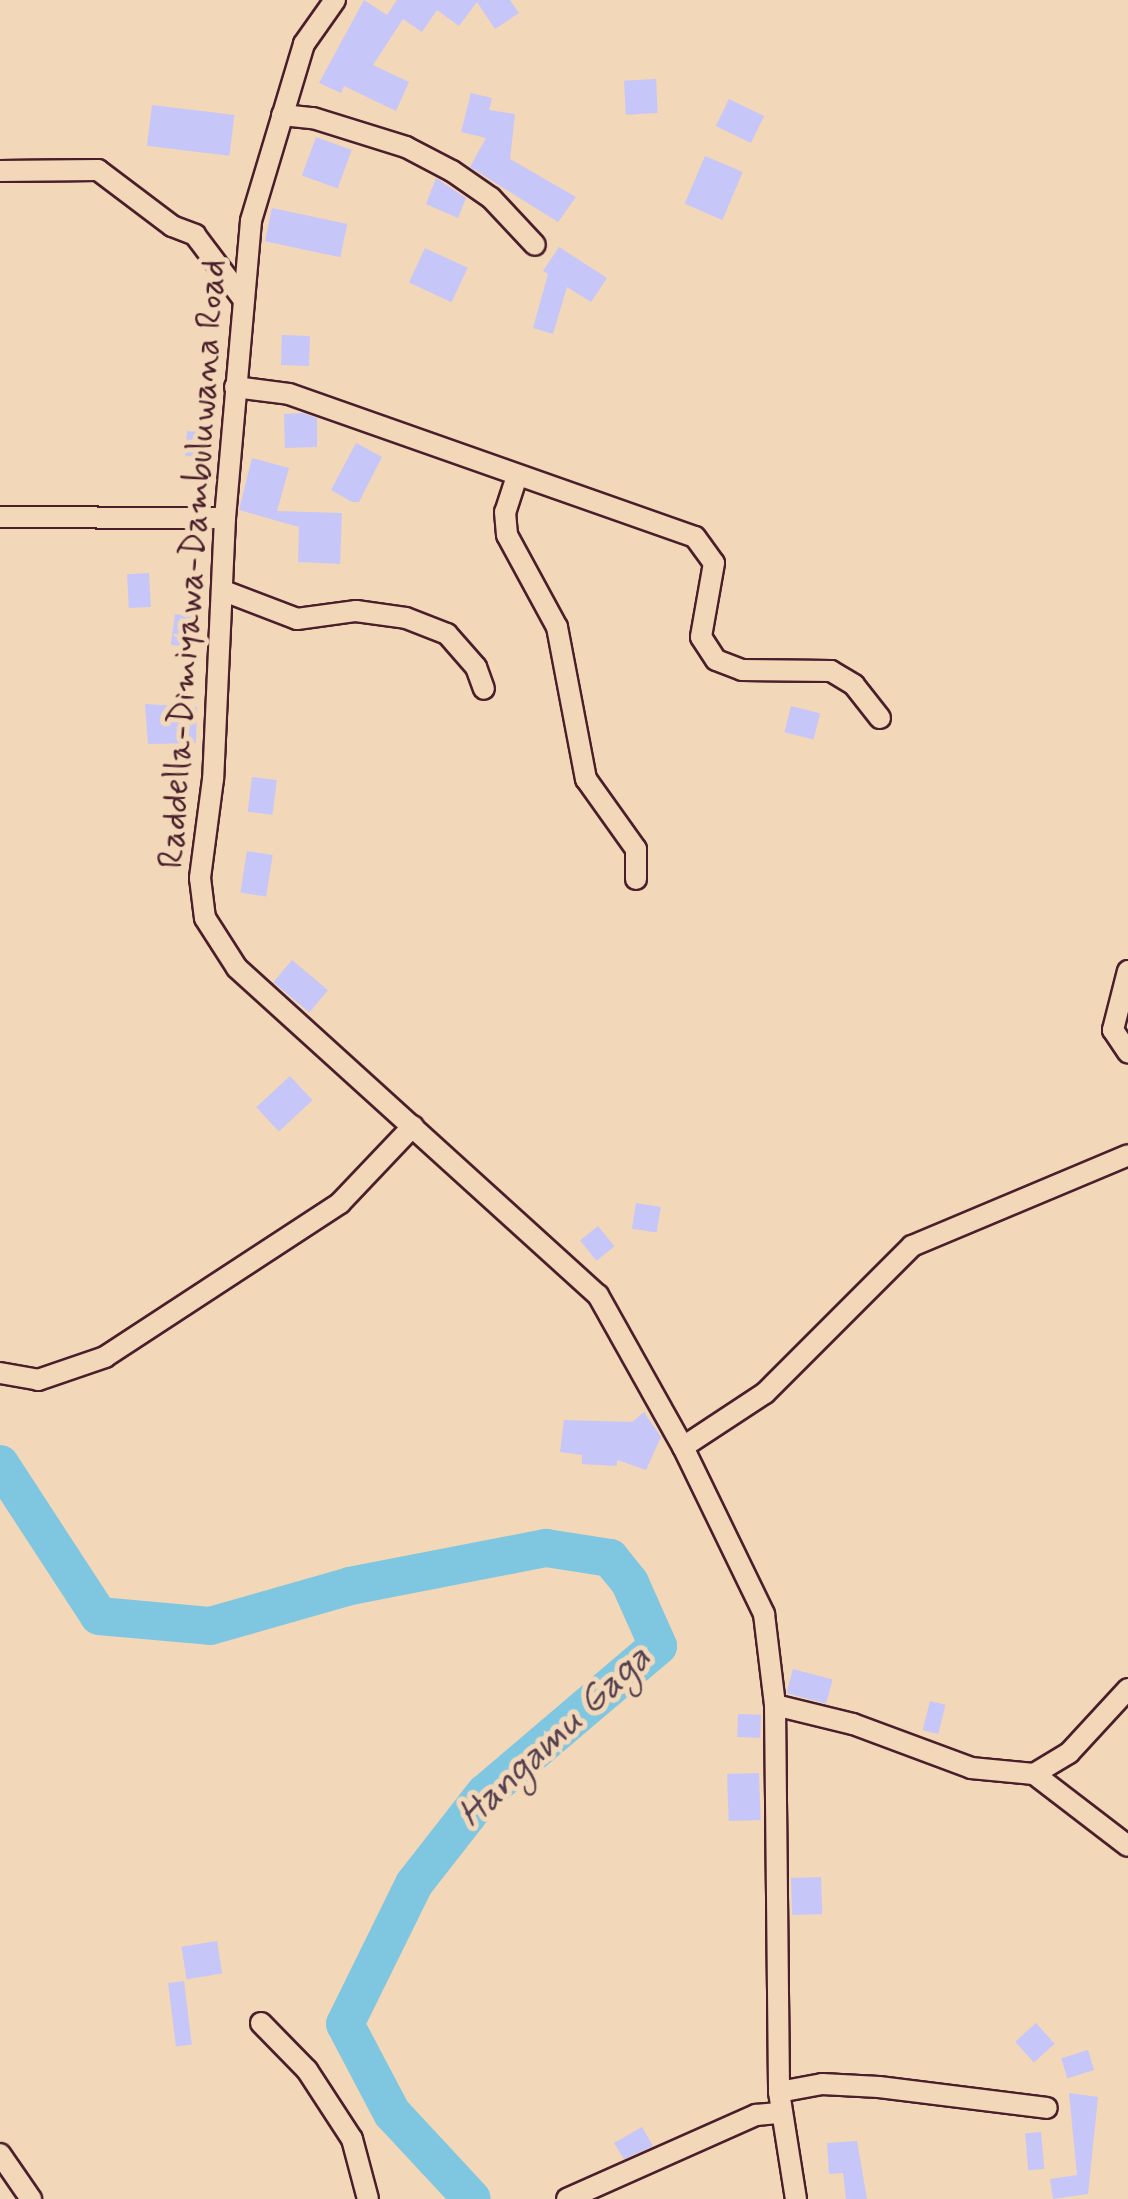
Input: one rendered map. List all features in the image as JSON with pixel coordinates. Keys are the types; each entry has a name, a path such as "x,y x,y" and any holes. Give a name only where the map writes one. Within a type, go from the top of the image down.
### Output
{"street":[{"name":"Raddella-Dimiyawa-Dambuluwana Road","path":"335,0 304,44 251,220 226,518 213,779 200,878 205,918 237,968 598,1295 682,1447 764,1614 775,1704 780,2103 796,2199"},
{"path":"282,115 406,148 452,171 491,198 535,244"},
{"path":"0,171 98,170 195,235 244,300"},
{"path":"235,387 289,394 695,537 714,563 700,637 716,660 742,670 831,671 854,685 880,718"},
{"path":"516,476 505,512 507,535 557,627 586,779 636,849 636,878"},
{"path":"0,517 226,518"},
{"path":"224,591 298,619 356,611 406,618 447,634 476,667 484,689"},
{"path":"1128,971 1114,1030 1128,1052"},
{"path":"0,1373 38,1380 105,1357 340,1203 413,1126"},
{"path":"682,1447 765,1393 912,1246 1128,1154"},
{"path":"1034,1774 1068,1754 1128,1688"},
{"path":"775,1704 853,1724 971,1768 1034,1774 1128,1846"},
{"path":"262,2023 308,2070 352,2139 368,2199"},
{"path":"567,2199 780,2103 841,2085 1047,2108"},
{"path":"0,2154 31,2199"}],"building":[{"path":"364,0 387,15 397,0 510,0 519,13 495,29 477,2 459,26 437,10 422,32 403,19 373,65 409,82 396,111 344,86 341,93 319,83"},
{"path":"656,79 658,113 626,115 624,81"},
{"path":"471,93 492,98 489,110 515,114 510,159 576,197 558,222 470,167 486,138 461,132"},
{"path":"729,99 764,116 751,143 716,126"},
{"path":"152,105 234,115 229,156 147,146"},
{"path":"316,137 352,150 338,189 302,176"},
{"path":"705,156 743,172 722,220 685,204"},
{"path":"436,178 466,198 458,218 426,204"},
{"path":"272,208 347,224 340,257 265,241"},
{"path":"559,247 607,278 591,302 567,287 553,334 533,328 548,274 543,271"},
{"path":"425,248 468,268 452,302 409,282"},
{"path":"282,335 310,336 309,366 281,365"},
{"path":"303,413 317,418 317,447 285,448 284,414"},
{"path":"187,431 215,433 213,458 185,456"},
{"path":"356,443 382,457 359,502 352,502 331,490"},
{"path":"252,458 289,468 277,511 342,513 340,564 298,562 299,527 239,510"},
{"path":"149,573 151,607 129,608 127,574"},
{"path":"175,614 196,617 191,648 171,645"},
{"path":"145,704 197,707 196,743 148,744"},
{"path":"791,706 820,713 814,739 784,732"},
{"path":"252,777 277,780 273,815 248,812"},
{"path":"247,851 273,855 266,897 240,892"},
{"path":"292,960 328,990 309,1012 273,982"},
{"path":"290,1076 313,1100 279,1132 256,1107"},
{"path":"636,1203 661,1207 657,1233 632,1229"},
{"path":"598,1226 614,1246 596,1261 580,1240"},
{"path":"644,1412 661,1437 646,1470 617,1460 617,1466 582,1464 582,1455 560,1452 564,1420 632,1422"},
{"path":"793,1669 833,1680 826,1704 787,1693"},
{"path":"930,1701 946,1705 938,1734 923,1730"},
{"path":"738,1714 761,1715 760,1738 737,1737"},
{"path":"759,1773 761,1820 729,1821 727,1774"},
{"path":"821,1877 822,1914 792,1915 791,1878"},
{"path":"217,1941 222,1974 187,1979 181,1947"},
{"path":"184,1981 192,2045 176,2046 168,1983"},
{"path":"1036,2023 1055,2044 1034,2063 1015,2042"},
{"path":"1088,2050 1094,2070 1067,2078 1061,2058"},
{"path":"1069,2093 1098,2097 1088,2194 1053,2199 1050,2179 1077,2175"},
{"path":"642,2127 653,2146 624,2159 614,2143"},
{"path":"1041,2132 1044,2169 1028,2170 1025,2133"},
{"path":"857,2141 867,2199 846,2199 843,2173 829,2174 827,2143"}],"waterway":[{"name":"Hangamu Gaga","path":"0,1464 99,1616 210,1626 350,1586 546,1548 610,1558 630,1583 658,1646 485,1793 414,1884 345,2024 392,2113 472,2199"}]}
